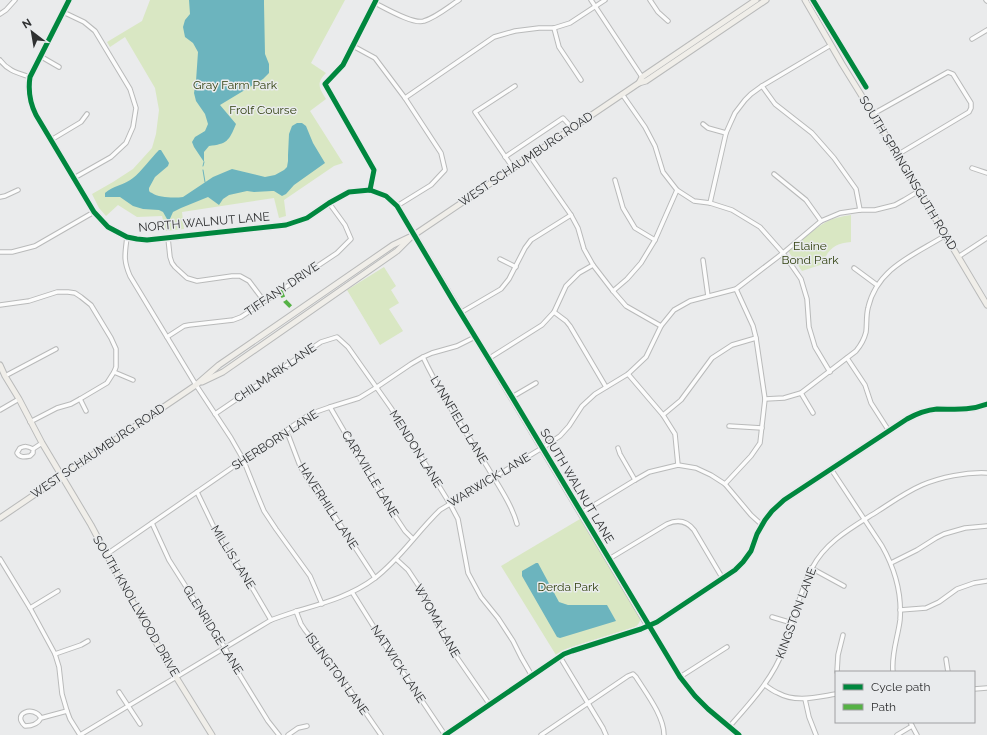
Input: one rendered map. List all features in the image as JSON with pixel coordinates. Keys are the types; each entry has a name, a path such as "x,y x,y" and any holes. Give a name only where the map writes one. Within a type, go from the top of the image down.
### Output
{"street":[{"path":"0,14 16,0"},
{"name":"NORTH WALNUT LANE","path":"69,0 30,77 29,89 31,103 36,115 94,212 108,227 127,237 147,240 286,225 307,218 329,203 350,192 370,190 386,196 397,206 414,235"},
{"path":"448,0 451,5"},
{"path":"370,190 374,170 325,84 343,65 376,1 409,20 422,22 459,0"},
{"path":"591,0 642,77"},
{"path":"405,98 494,37 515,31 554,28 570,23 604,0"},
{"path":"650,0 658,12 668,21"},
{"path":"639,83 642,77 756,0"},
{"name":"WEST SCHAUMBURG ROAD","path":"0,518 196,384 225,361 393,245 414,235 622,94 639,83 646,81 766,0"},
{"name":"SOUTH SPRINGINSGUTH ROAD","path":"805,0 987,305"},
{"path":"63,12 84,22 94,31 130,89 136,108 133,127 126,143 111,156 74,178"},
{"path":"554,28 559,48 581,80"},
{"path":"972,39 987,30"},
{"path":"710,204 726,133 735,113 751,94 762,86 831,45"},
{"path":"353,46 375,58 405,98 441,153 445,170 431,185 397,206"},
{"path":"40,56 59,67"},
{"path":"0,60 13,72 30,77"},
{"path":"873,114 948,72 953,74 970,103 971,108 969,112 897,155"},
{"path":"513,168 474,112 515,86"},
{"path":"762,86 775,104 812,133 834,158 856,189 860,210"},
{"path":"622,94 645,127 655,146 663,172 677,190 694,201 732,210 760,227 783,253 801,278 807,299 809,327 815,347 830,372"},
{"path":"51,140 81,122 87,114"},
{"path":"505,157 563,118 572,128"},
{"path":"703,124 708,128 726,133"},
{"path":"530,156 571,215 578,228 584,249 593,265 613,291 626,306 661,326"},
{"path":"972,168 987,173"},
{"path":"774,174 806,200 821,221"},
{"path":"615,180 622,208 635,228 655,240"},
{"path":"0,197 18,190"},
{"path":"613,291 627,279 641,263 655,240 677,190"},
{"name":"WARWICK LANE","path":"80,735 271,620 322,604 352,592 375,578 396,559 430,519 440,510 560,436 569,426 582,406 595,394 628,374 646,357 661,326 674,310 690,301 736,289 783,253 821,221 840,213 860,210 875,210 895,205 919,191"},
{"name":"TIFFANY DRIVE","path":"168,337 184,326 238,318 337,253 350,239 345,225 329,203"},
{"path":"0,252 12,252 35,246 94,212"},
{"path":"460,312 501,288 509,279 525,248 531,240 571,215"},
{"name":"WEST SCHAUMBURG ROAD","path":"196,384 230,368 398,251 414,235"},
{"name":"SOUTH WALNUT LANE","path":"414,235 680,678 701,703 739,735"},
{"path":"765,400 784,398 801,393 856,351 862,343 866,332 867,309 870,299 877,285 887,272 946,235"},
{"path":"127,237 124,256 130,276 231,438 243,459 264,511 310,576 322,604"},
{"path":"168,238 172,263 187,278 197,282 240,276 249,281 264,301"},
{"path":"958,257 987,238"},
{"path":"500,259 516,267"},
{"path":"703,260 708,296"},
{"path":"488,359 536,330 554,312 566,286 579,273 593,265"},
{"path":"854,268 877,285"},
{"path":"726,484 751,456 760,443 765,400 753,326 736,289"},
{"path":"0,305 29,301 62,291 75,293 91,304 116,349 116,367 106,383 71,404 57,408 30,422"},
{"path":"554,312 570,326 606,387"},
{"name":"SHERBORN LANE","path":"107,554 310,414 330,406 359,398 422,357 457,346 475,337"},
{"name":"MENDON LANE","path":"337,338 348,347 377,387 450,504 458,519 468,573 481,597 498,618 513,641 532,676"},
{"name":"CHILMARK LANE","path":"215,414 319,343 337,338"},
{"path":"663,414 681,400 712,358 732,345 756,338"},
{"path":"5,376 56,349"},
{"name":"LYNNFIELD LANE","path":"422,357 515,514 517,524"},
{"path":"847,358 864,385 871,403 889,431"},
{"name":"SOUTH KNOLLWOOD DRIVE","path":"0,365 30,422 91,525 123,585 176,677 212,735"},
{"path":"114,372 134,380"},
{"path":"628,374 663,414 675,434 678,465"},
{"path":"512,397 536,383"},
{"path":"801,393 813,413"},
{"path":"0,410 19,399"},
{"path":"80,399 86,412"},
{"path":"445,735 560,657 572,651 657,622 723,579 747,558 757,534 768,515 780,504 830,469 907,419 923,412 937,409 970,409 987,404"},
{"name":"CARYVILLE LANE","path":"330,406 386,502 405,531 413,539"},
{"path":"729,426 762,428"},
{"name":"HAVERHILL LANE","path":"285,431 314,490 334,515 375,578"},
{"path":"33,449 42,443"},
{"path":"618,448 635,480"},
{"path":"581,513 649,472 678,465 696,468 726,484 751,516 762,525"},
{"path":"830,469 882,546 897,579 899,589 900,620 893,661 893,671"},
{"name":"KINGSTON LANE","path":"729,727 764,685 778,662 784,649 804,585 811,568 832,542 906,493 923,484 948,477 976,472 987,473"},
{"name":"MILLIS LANE","path":"197,492 216,534 247,579 271,620"},
{"path":"609,559 667,524 674,521 682,522 690,525 694,530 723,579"},
{"name":"GLENRIDGE LANE","path":"152,523 169,560 225,648 268,721 279,735"},
{"path":"891,563 944,534 964,528 987,526"},
{"path":"0,559 30,608 55,654 59,667 62,694 67,711 80,735"},
{"name":"WYOMA LANE","path":"396,559 408,570 424,594 447,643 490,705"},
{"path":"811,568 844,586"},
{"path":"900,610 926,608 939,602 957,589 974,583 987,581"},
{"path":"30,608 58,591"},
{"name":"NATWICK LANE","path":"352,592 392,656 445,735"},
{"name":"ISLINGTON LANE","path":"296,612 305,630 334,667 381,735"},
{"path":"772,617 792,623"},
{"path":"837,671 838,655 843,635"},
{"path":"55,654 82,645 88,641"},
{"path":"680,678 727,647"},
{"path":"560,657 606,735"},
{"path":"946,659 948,671"},
{"path":"541,735 633,674 661,718 664,727 664,735"},
{"path":"764,685 779,694 791,698 805,699 835,694"},
{"path":"975,689 987,688"},
{"path":"119,692 140,724"},
{"path":"805,699 809,717 816,735"},
{"path":"41,718 36,712 26,711 21,717 21,721 25,726 32,725 39,722 41,718 67,711"},
{"path":"897,735 911,724 917,735"},
{"path":"288,735 298,728 307,726"}],"green space":[{"name":"Gray Farm Park","path":"150,0 345,0 311,63 326,73 321,80 320,89 326,99 310,111 343,163 334,166 284,200 286,216 279,218 274,198 182,212 184,229 166,231 162,216 137,217 118,205 106,216 99,208 92,194 133,169 152,148 156,134 159,110 155,88 125,37 110,47 107,42 142,21"},
{"name":"Elaine Bond Park","path":"851,215 851,242 837,245 833,248 827,254 823,264 802,271 788,251 826,222 838,217"},
{"path":"384,267 396,286 391,290 399,303 389,309 403,331 380,345 347,290"},
{"name":"Derda Park","path":"580,519 640,616 640,619 639,624 635,627 575,646 556,655 501,566"}],"water":[{"path":"189,0 264,0 265,54 269,64 269,73 263,79 220,105 236,124 227,141 209,146 204,152 204,162 192,142 195,137 205,131 208,124 205,114 196,101 194,93 198,52 193,43 185,37 183,27 185,20 190,14"},
{"path":"297,123 302,123 306,126 313,143 325,163 294,185 286,194 282,196 274,191 247,191 229,195 223,199 219,205 208,197 173,212 169,221 163,212 159,210 143,209 133,206 120,197 105,197 105,193 130,180 143,169 159,150 161,150 169,163 168,166 155,177 149,191 155,195 163,197 183,197 213,177 232,169 265,177 275,175 287,167 289,134 292,126"},
{"path":"538,563 559,602 568,605 607,605 616,621 560,638 557,637 522,576 522,571"}],"waterway":[{"path":"203,166 204,162"},
{"path":"203,170 205,182"}],"marked path":[{"path":"280,290 285,301 293,309"}],"cycle path":[{"path":"69,0 30,77 30,96 36,115 94,212 108,227 127,237 147,240 286,225 307,218 349,192 370,190 386,196 397,206 680,677 695,696 708,709 739,735"},
{"path":"370,190 374,170 325,84 343,65 376,0"},
{"path":"813,0 866,87"},
{"path":"445,735 564,654 641,629 657,622 735,570 751,551 757,534 765,520 784,500 907,419 921,412 937,409 968,409 987,404"}],"park label":[{"name":"Frolf Course","path":"263,110"}]}
